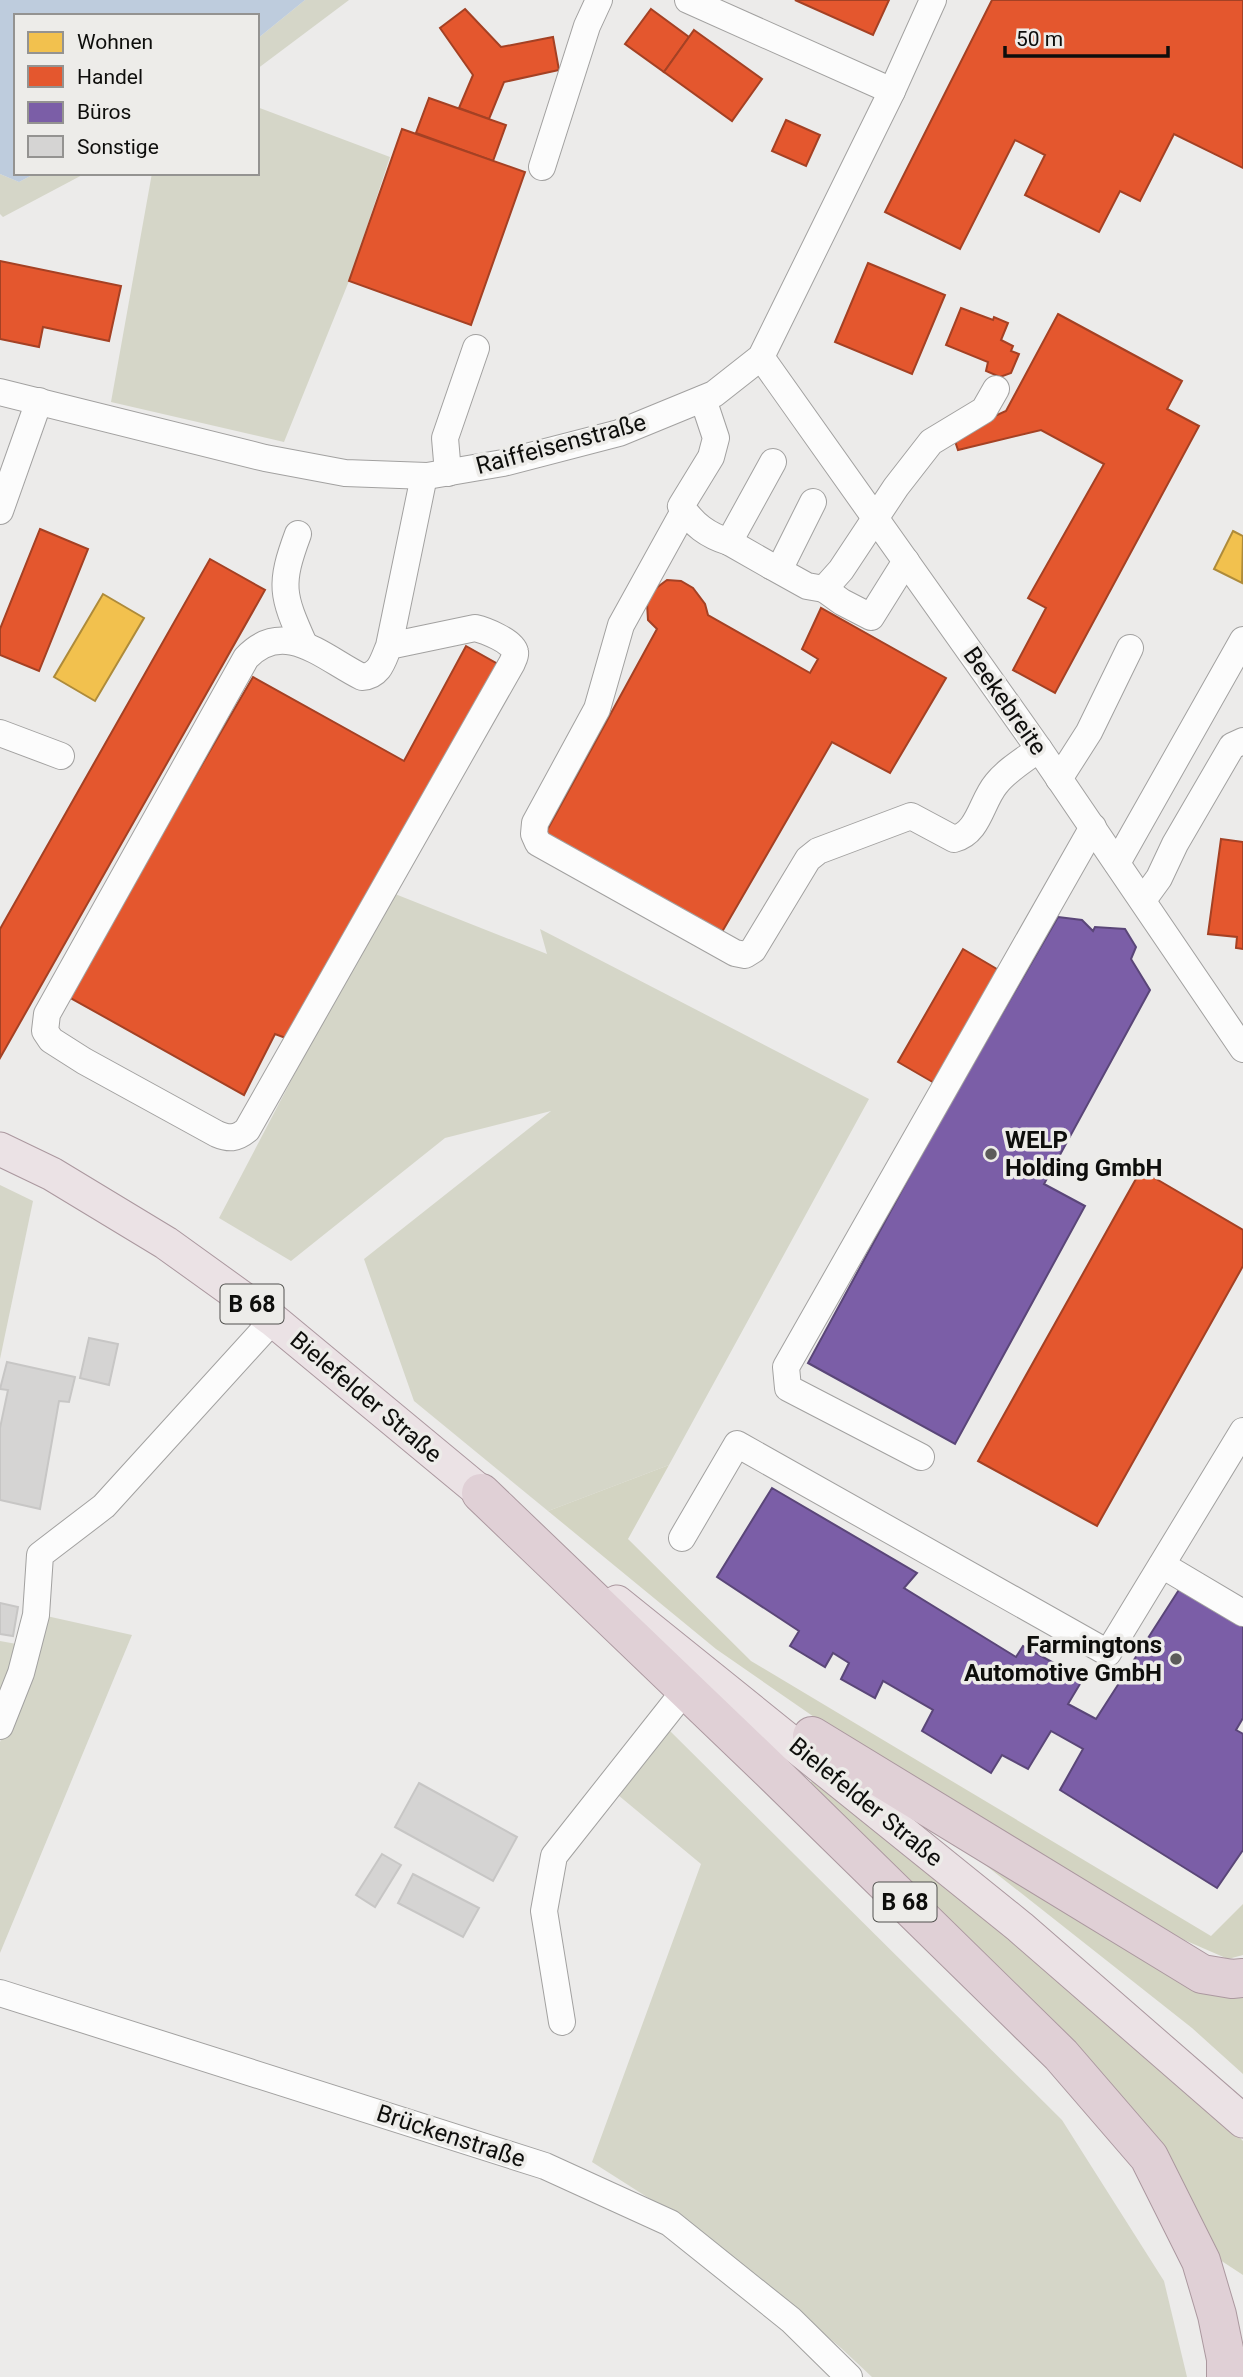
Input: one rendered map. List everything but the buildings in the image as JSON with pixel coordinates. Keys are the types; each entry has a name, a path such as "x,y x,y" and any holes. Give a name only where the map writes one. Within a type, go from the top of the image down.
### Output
{"highway":[{"name":"B 68","path":"481,1493 1061,2055 1149,2157 1201,2261 1217,2315 1226,2359 1226,2377"},
{"name":"B 68","path":"812,1736 1202,1974 1243,1978"}],"main road":[{"name":"Bielefelder Straße","path":"0,1149 52,1174 166,1243 273,1320 481,1493 1020,1927 1243,2121"},
{"name":"Bielefelder Straße","path":"481,1493 812,1736 1243,2099"}],"street":[{"path":"542,167 587,26 599,0"},
{"path":"688,0 892,91"},
{"name":"Raiffeisenstraße","path":"0,392 265,458 345,472 436,474 503,463 619,433 703,399 761,356 892,91 933,0"},
{"path":"389,646 475,628 506,642 516,653 329,989 247,1130 238,1138 226,1138 51,1040 44,1031 47,1014 246,658 260,646 277,640 304,644 362,677 372,676 378,671 389,646 445,438 476,348"},
{"name":"Beekebreite","path":"761,356 1093,827 1243,1049"},
{"path":"824,589 841,570 896,486 931,442 984,410 996,389"},
{"path":"703,399 716,438 711,457 681,506 696,526 807,586 824,589 870,617 906,562"},
{"path":"0,511 39,401"},
{"path":"729,542 773,462"},
{"path":"771,566 782,564 813,502"},
{"path":"684,511 621,625 597,709 535,823 534,834 538,843 735,953 745,956 753,950 808,859 818,851 911,816 954,839 964,836 995,785 1010,770 1039,750"},
{"path":"298,534 285,573 284,588 304,644"},
{"path":"1117,863 1243,640"},
{"path":"1059,779 1089,732 1130,648"},
{"path":"0,733 61,756"},
{"path":"1143,900 1232,746 1243,741"},
{"path":"921,1457 788,1388 786,1367 1093,827"},
{"path":"0,1726 21,1674 36,1615 40,1555 104,1506 273,1320"},
{"path":"682,1538 737,1444 1108,1653 1243,1431"},
{"path":"1162,1565 1243,1613"},
{"path":"562,2022 544,1910 554,1856 686,1689"},
{"name":"Brückenstraße","path":"0,1993 545,2166 670,2223 791,2320 849,2377"}],"shaded area":[{"path":"305,0 349,0 259,68 259,37"},
{"path":"259,108 390,157 349,281 284,442 111,402 152,175 259,175"},
{"path":"0,174 19,182 32,175 82,175 3,217 0,214"},
{"path":"390,892 547,954 540,929 869,1099 669,1465 548,1511 414,1401 364,1259 551,1111 445,1138 291,1261 219,1218"},
{"path":"0,1185 33,1201 0,1359"},
{"path":"42,1615 132,1635 0,1953 0,1742 30,1665"},
{"path":"0,1641 22,1645 0,1702"},
{"path":"670,1731 1062,2120 1164,2281 1187,2377 872,2377 705,2234 592,2162 701,1864 612,1790"}],"green space":[{"path":"669,1465 628,1539 751,1661 1211,1936 1243,1904 1243,1955 1228,1959 1182,1939 830,1728 716,1649 548,1511"},
{"path":"814,1778 1211,2107 1243,2141 1243,2275 1217,2258 805,1790"},
{"path":"931,1822 1243,1989 1243,2074 1192,2028"}],"water":[{"path":"0,0 305,0 259,37 259,14 14,14 14,175 32,175 19,182 0,174"}],"place":[{"name":"WELP Holding GmbH","path":"991,1154"},
{"name":"Farmingtons Automotive GmbH","path":"1176,1659"}]}
